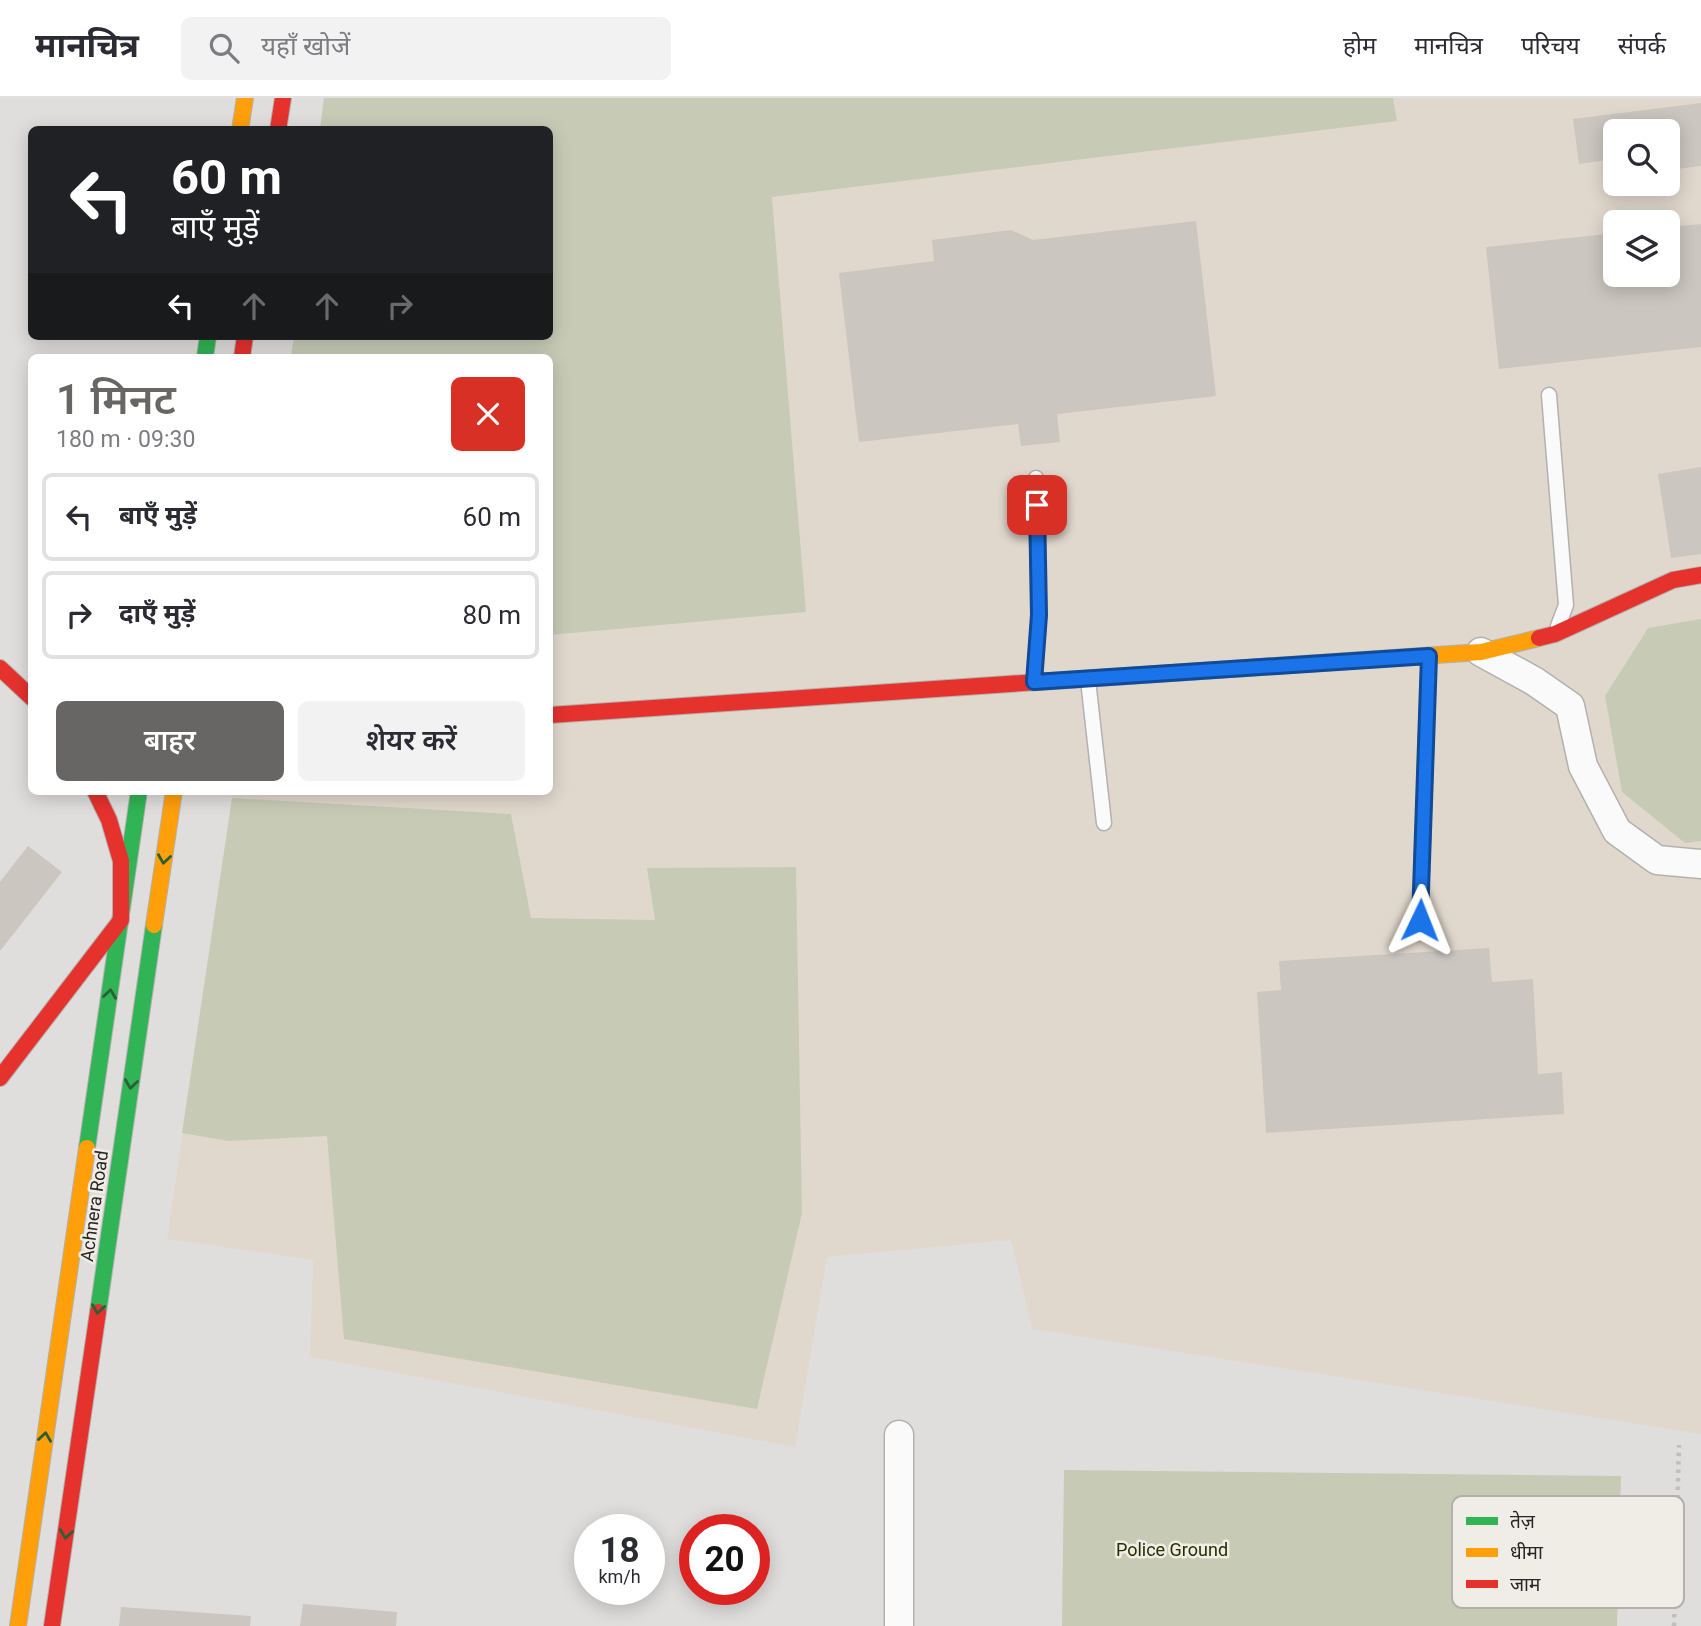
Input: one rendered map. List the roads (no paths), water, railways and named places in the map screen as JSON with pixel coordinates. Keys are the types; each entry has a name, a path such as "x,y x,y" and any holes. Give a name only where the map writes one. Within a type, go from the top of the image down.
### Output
{"main road":[{"path":"241,126 245,98"},
{"path":"279,126 283,98"},
{"path":"553,715 1481,652 1555,634 1673,580 1701,575"},
{"path":"0,668 28,681"},
{"path":"0,668 28,694"},
{"path":"0,1078 121,920 121,861 109,820 97,795"},
{"name":"Achnera Road","path":"18,1626 138,795"},
{"name":"Achnera Road","path":"52,1626 173,795"}],"street":[{"path":"1481,652 1534,681 1570,706 1583,766 1616,831 1657,860 1701,864"},
{"path":"899,1435 899,1626"}],"lane":[{"path":"1549,395 1566,605 1555,634"},
{"path":"1034,682 1039,615 1036,478"},
{"path":"1420,920 1429,656"},
{"path":"1088,678 1104,823"}],"park label":[{"name":"Police Ground","path":"1172,1549"}]}
